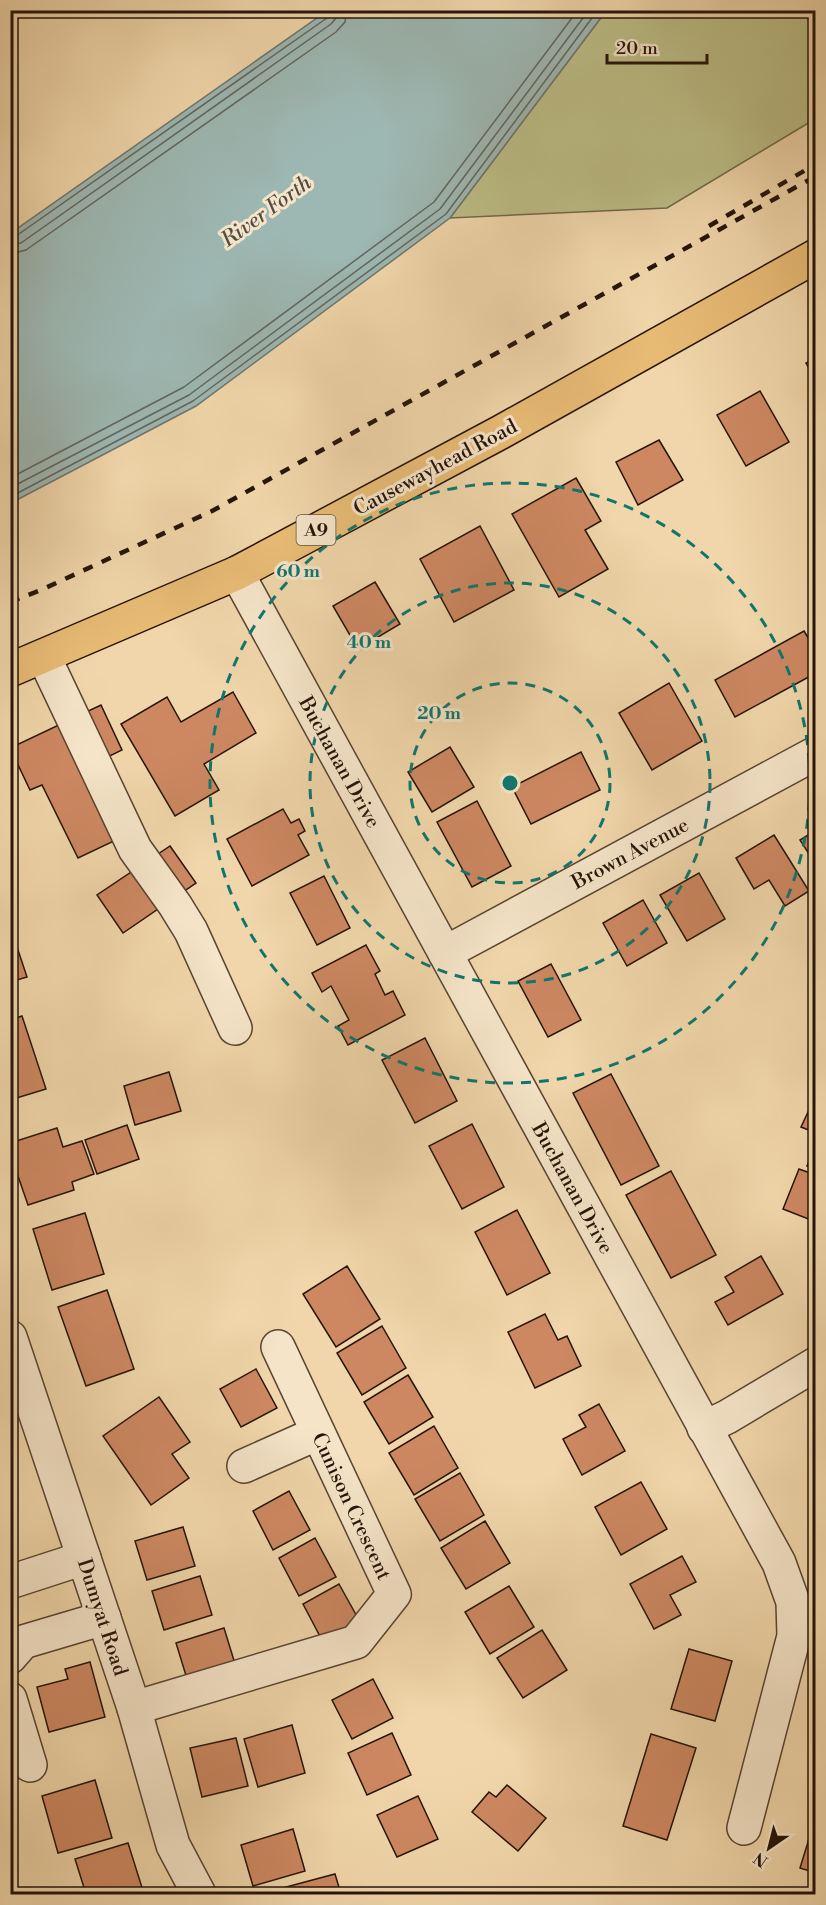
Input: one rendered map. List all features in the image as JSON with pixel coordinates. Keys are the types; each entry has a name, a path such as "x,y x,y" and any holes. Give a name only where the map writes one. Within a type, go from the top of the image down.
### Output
{"main road":[{"name":"Causewayhead Road","path":"10,670 237,573 501,432 816,256"}],"street":[{"name":"Buchanan Drive","path":"237,573 779,1563 793,1602 794,1636 744,1828"},
{"path":"44,657 135,849 191,931 235,1028"},
{"name":"Brown Avenue","path":"445,953 816,753"},
{"name":"Dumyat Road","path":"10,1337 134,1708 173,1845 199,1894"},
{"name":"Cunison Crescent","path":"134,1708 356,1642 394,1594 278,1347"},
{"path":"704,1428 727,1417 816,1364"},
{"path":"244,1466 318,1433"},
{"path":"10,1582 84,1558"},
{"path":"10,1657 23,1642 104,1618"},
{"path":"10,1699 30,1765"}],"green space":[{"path":"606,11 815,11 815,119 667,208 450,218"}],"water":[{"name":"River Forth","path":"327,11 606,11 450,218 196,406 11,503 11,233"}],"building":[{"path":"816,358 816,381 806,363"},
{"path":"760,391 789,442 746,466 717,415"},
{"path":"659,440 683,480 638,505 616,462"},
{"path":"576,478 601,521 585,530 608,569 559,597 512,514"},
{"path":"480,526 514,590 454,622 420,559"},
{"path":"375,582 400,624 358,649 333,606"},
{"path":"804,631 816,651 816,673 735,717 715,680"},
{"path":"669,683 702,741 652,770 619,713"},
{"path":"233,692 256,733 204,764 219,790 175,816 121,724 167,697 181,722"},
{"path":"101,705 122,750 81,770 114,841 78,858 42,785 30,790 10,748"},
{"path":"450,747 474,787 432,812 408,772"},
{"path":"581,752 600,790 531,824 512,787"},
{"path":"477,801 511,866 472,887 437,822"},
{"path":"283,809 291,823 299,819 305,831 298,835 309,855 252,886 227,839"},
{"path":"816,830 816,865 800,840"},
{"path":"774,835 809,891 785,906 769,880 754,889 736,858"},
{"path":"170,846 196,883 123,933 97,895"},
{"path":"699,873 725,919 687,941 660,895"},
{"path":"324,876 350,928 317,945 290,893"},
{"path":"643,900 667,943 627,966 603,923"},
{"path":"10,932 12,932 27,977 10,982"},
{"path":"366,945 380,971 375,974 385,995 393,991 405,1015 348,1045 338,1026 349,1020 331,986 322,992 312,973"},
{"path":"551,964 581,1020 548,1037 518,981"},
{"path":"22,1016 46,1089 10,1100 10,1020"},
{"path":"425,1038 457,1101 415,1123 382,1060"},
{"path":"169,1072 181,1111 135,1125 124,1086"},
{"path":"611,1074 659,1166 621,1185 573,1093"},
{"path":"816,1095 816,1133 801,1127"},
{"path":"472,1124 504,1187 462,1209 429,1146"},
{"path":"127,1125 139,1159 97,1174 85,1140"},
{"path":"57,1128 63,1147 82,1141 94,1174 72,1182 74,1190 28,1205 10,1153 10,1143"},
{"path":"816,1145 816,1169 807,1166"},
{"path":"799,1169 816,1175 816,1222 783,1209"},
{"path":"671,1171 716,1255 671,1278 626,1195"},
{"path":"517,1210 550,1273 507,1295 475,1232"},
{"path":"85,1213 104,1274 52,1290 33,1229"},
{"path":"761,1256 783,1294 728,1325 715,1302 734,1292 725,1277"},
{"path":"347,1266 380,1319 336,1347 303,1294"},
{"path":"107,1290 134,1369 86,1386 58,1307"},
{"path":"545,1314 558,1340 567,1336 581,1366 535,1388 508,1332"},
{"path":"382,1326 406,1368 362,1395 337,1353"},
{"path":"256,1369 277,1408 241,1427 220,1389"},
{"path":"408,1375 433,1417 389,1444 364,1402"},
{"path":"159,1397 190,1442 172,1454 189,1478 151,1505 103,1436"},
{"path":"599,1404 625,1451 582,1475 563,1439 586,1427 579,1415"},
{"path":"434,1426 458,1468 414,1495 389,1453"},
{"path":"460,1473 484,1515 440,1541 415,1499"},
{"path":"641,1482 667,1529 621,1555 595,1507"},
{"path":"289,1491 310,1530 273,1550 253,1511"},
{"path":"485,1521 510,1563 466,1589 441,1548"},
{"path":"183,1527 195,1566 147,1580 135,1541"},
{"path":"315,1538 336,1577 299,1596 279,1558"},
{"path":"682,1556 696,1582 670,1595 681,1615 654,1629 630,1584"},
{"path":"200,1576 212,1615 164,1630 152,1591"},
{"path":"339,1584 360,1622 323,1642 303,1604"},
{"path":"509,1586 534,1627 490,1654 465,1612"},
{"path":"224,1628 236,1667 188,1682 176,1643"},
{"path":"542,1630 567,1670 523,1698 497,1658"},
{"path":"689,1649 732,1661 715,1721 671,1709"},
{"path":"90,1662 105,1717 49,1732 37,1687 68,1679 65,1669"},
{"path":"373,1679 393,1718 352,1739 332,1700"},
{"path":"292,1725 305,1773 258,1787 244,1739"},
{"path":"392,1733 411,1775 367,1795 348,1753"},
{"path":"651,1734 696,1748 667,1840 623,1826"},
{"path":"236,1738 248,1786 202,1797 190,1748"},
{"path":"95,1780 112,1838 58,1853 42,1796"},
{"path":"507,1785 546,1818 518,1851 472,1812 489,1792 496,1797"},
{"path":"418,1796 438,1839 397,1857 377,1815"},
{"path":"816,1816 816,1873 800,1868"},
{"path":"293,1829 305,1871 253,1886 241,1845"},
{"path":"128,1843 144,1894 86,1894 75,1859"},
{"path":"335,1874 341,1894 271,1894 271,1891"}],"railway":[{"path":"709,226 816,164"},
{"path":"10,602 212,511 816,176"}]}
